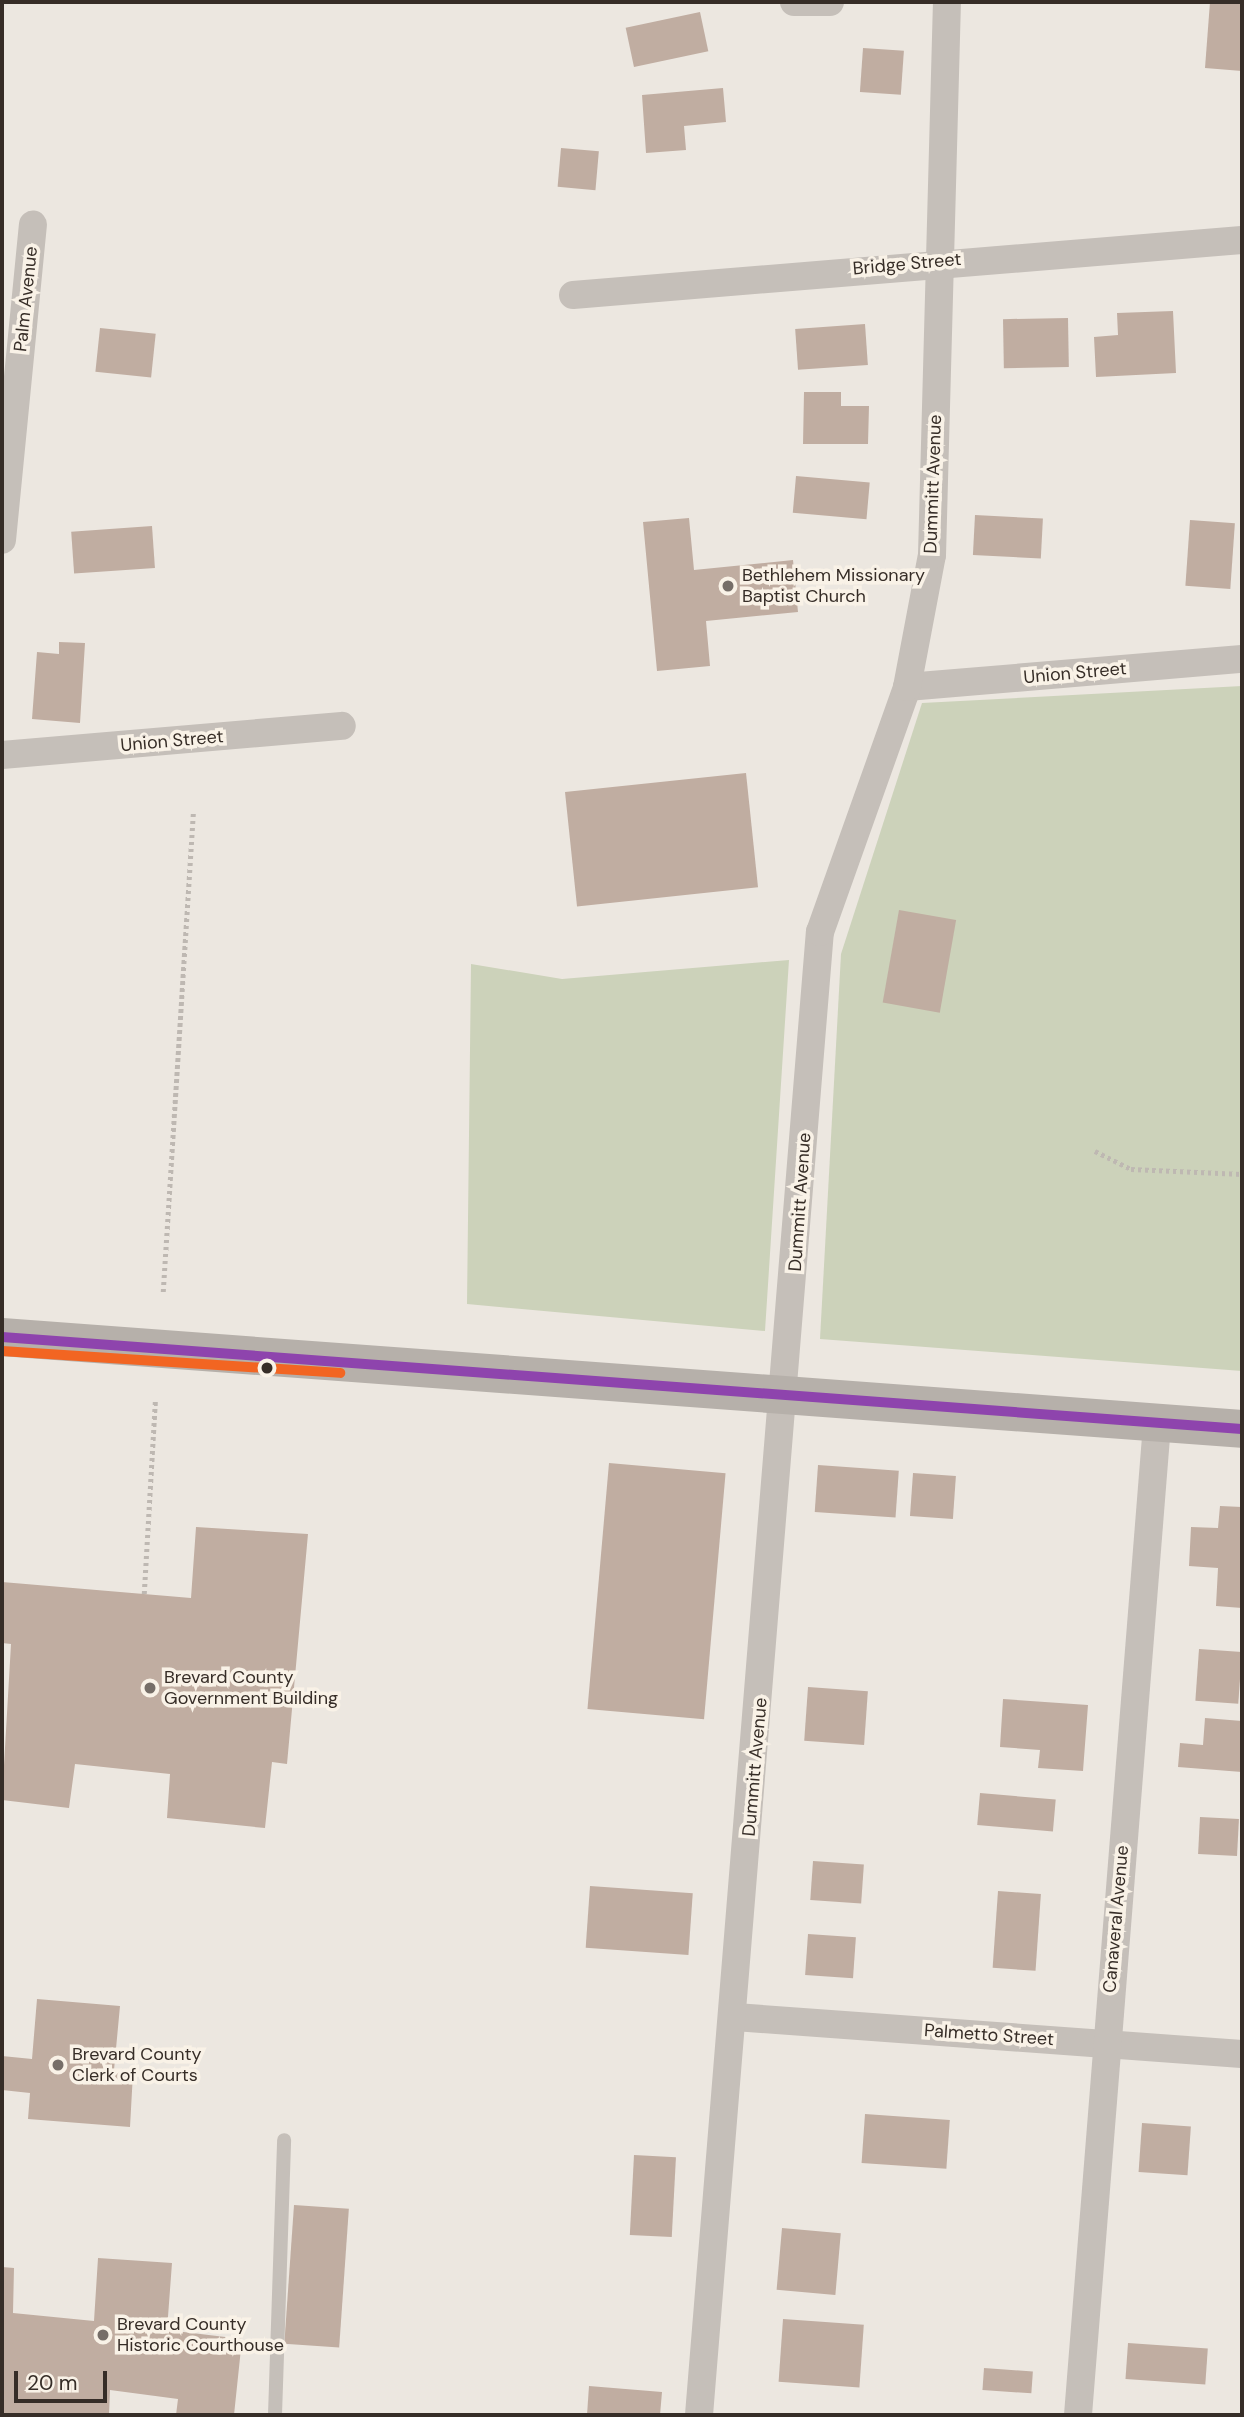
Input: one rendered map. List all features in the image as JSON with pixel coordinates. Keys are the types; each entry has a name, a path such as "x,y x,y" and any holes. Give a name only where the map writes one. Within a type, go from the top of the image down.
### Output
{"main road":[{"path":"2,1337 1242,1429"}],"street":[{"path":"797,4 830,2"},
{"name":"Dummitt Avenue","path":"699,2415 735,2017 821,932 907,687 932,555 947,2"},
{"name":"Palm Avenue","path":"2,540 33,225"},
{"name":"Bridge Street","path":"573,295 940,261 1242,240"},
{"name":"Union Street","path":"907,687 1242,659"},
{"name":"Union Street","path":"2,755 342,726"},
{"name":"Canaveral Avenue","path":"1078,2415 1157,1424"},
{"name":"Palmetto Street","path":"735,2017 1242,2054"}],"lane":[{"path":"275,2415 284,2140"}],"path":[{"path":"163,1292 194,811"},
{"path":"1095,1151 1131,1169 1242,1174"},
{"path":"144,1594 155,1401"}],"green space":[{"path":"1242,686 1242,1371 820,1339 841,954 922,703"},
{"path":"789,960 765,1331 467,1304 471,964 562,979"}],"building":[{"path":"1210,2 1242,2 1242,71 1205,68"},
{"path":"700,12 708,51 634,67 626,28"},
{"path":"863,48 904,51 901,95 860,92"},
{"path":"723,88 726,122 684,126 686,150 646,153 642,95"},
{"path":"561,148 599,151 595,190 558,187"},
{"path":"1173,311 1176,373 1096,377 1094,337 1118,335 1117,313"},
{"path":"1068,318 1069,367 1004,368 1003,319"},
{"path":"865,324 868,365 798,370 795,329"},
{"path":"100,328 156,334 151,378 95,372"},
{"path":"804,392 841,392 841,406 869,406 868,444 803,444"},
{"path":"796,476 870,482 866,519 793,513"},
{"path":"975,515 1043,519 1041,559 973,555"},
{"path":"689,518 694,570 793,560 798,612 706,621 710,666 657,671 643,522"},
{"path":"1190,520 1235,523 1230,589 1185,586"},
{"path":"152,526 155,568 74,574 71,532"},
{"path":"59,642 85,643 80,723 32,719 37,652 59,654"},
{"path":"746,773 758,887 577,906 565,792"},
{"path":"899,910 956,920 940,1013 883,1003"},
{"path":"609,1463 726,1473 704,1719 587,1709"},
{"path":"818,1465 899,1471 896,1518 815,1512"},
{"path":"913,1473 956,1476 953,1519 910,1516"},
{"path":"1220,1506 1242,1507 1242,1608 1216,1606 1218,1568 1189,1566 1191,1527 1218,1528"},
{"name":"Brevard County Government Building","path":"196,1527 308,1534 287,1764 272,1762 265,1828 167,1818 170,1774 75,1764 69,1808 2,1800 11,1644 2,1643 2,1582 191,1598"},
{"path":"1199,1649 1242,1652 1238,1704 1195,1701"},
{"path":"808,1687 868,1691 864,1745 804,1741"},
{"path":"1003,1699 1088,1705 1083,1771 1038,1768 1040,1750 1000,1747"},
{"path":"1205,1718 1242,1721 1242,1772 1178,1767 1180,1743 1203,1745"},
{"path":"980,1793 1056,1800 1053,1832 977,1825"},
{"path":"1200,1817 1239,1819 1237,1856 1198,1854"},
{"path":"813,1861 864,1865 861,1903 810,1900"},
{"path":"590,1886 693,1893 688,1955 586,1948"},
{"path":"998,1891 1041,1894 1036,1971 993,1968"},
{"path":"808,1934 856,1937 853,1978 805,1975"},
{"name":"Brevard County Clerk of Courts","path":"37,1999 120,2006 114,2070 133,2073 130,2127 28,2119 30,2093 2,2090 2,2056 32,2059"},
{"path":"865,2114 950,2120 946,2169 862,2163"},
{"path":"1142,2123 1191,2126 1187,2175 1139,2172"},
{"path":"634,2155 676,2157 672,2237 630,2235"},
{"path":"294,2205 349,2209 339,2347 284,2344"},
{"path":"782,2228 841,2233 835,2295 777,2290"},
{"name":"Brevard County Historic Courthouse","path":"98,2258 172,2263 167,2330 242,2339 234,2415 176,2415 178,2399 110,2390 109,2415 2,2415 2,2267 14,2268 13,2313 94,2321"},
{"path":"783,2319 864,2325 859,2387 779,2382"},
{"path":"1128,2343 1208,2349 1205,2384 1125,2379"},
{"path":"984,2368 1033,2371 1031,2393 982,2390"},
{"path":"589,2386 662,2392 660,2415 587,2415"}],"transit line":[{"path":"2,1337 1242,1429"},
{"path":"2,1351 340,1373"}],"place":[{"name":"Bethlehem Missionary Baptist Church","path":"728,586"},
{"name":"Brevard County Government Building","path":"150,1688"},
{"name":"Brevard County Clerk of Courts","path":"58,2065"},
{"name":"Brevard County Historic Courthouse","path":"103,2335"}]}
